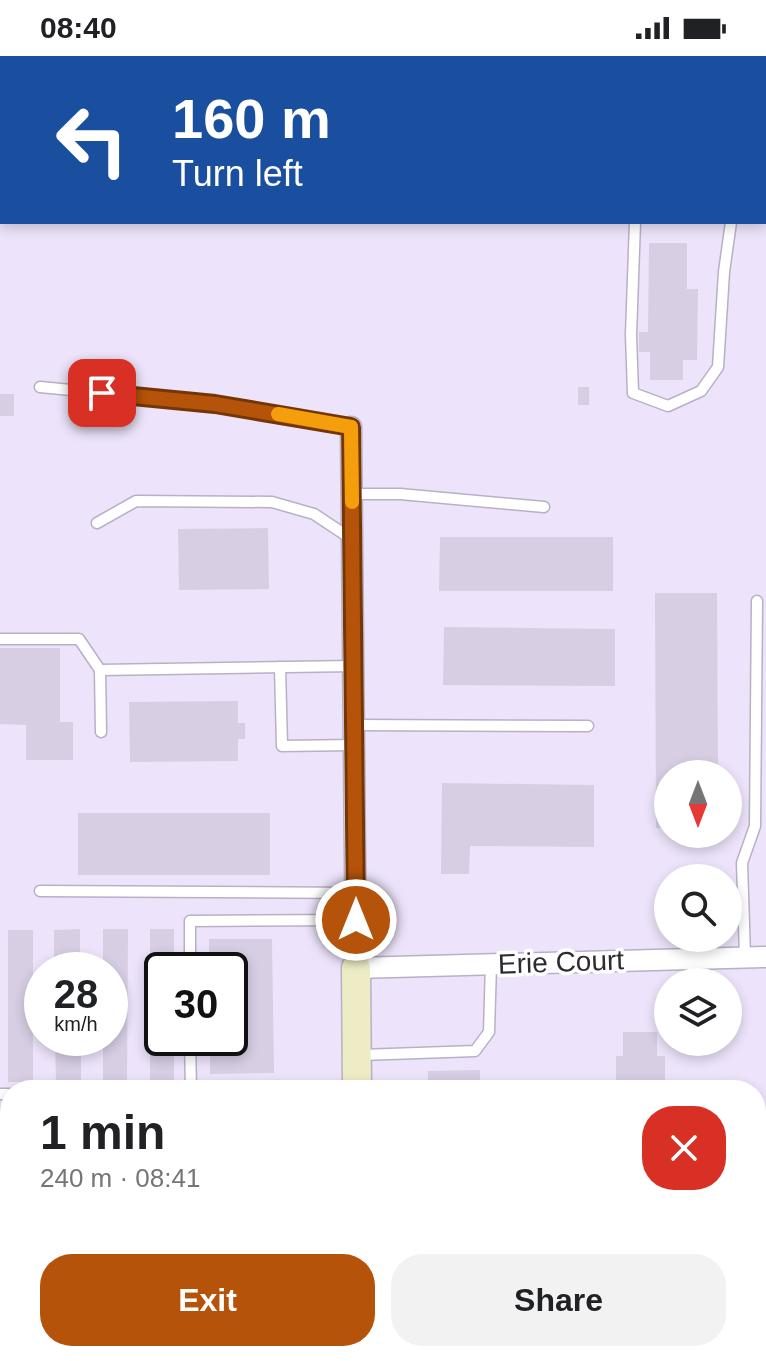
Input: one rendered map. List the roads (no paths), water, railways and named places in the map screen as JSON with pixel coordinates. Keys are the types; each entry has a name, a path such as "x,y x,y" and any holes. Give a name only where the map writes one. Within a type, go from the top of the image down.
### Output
{"street":[{"path":"351,427 357,1080"},
{"name":"Erie Court","path":"356,968 756,957"}],"lane":[{"path":"635,224 631,335 633,393 668,406 701,391 718,367 724,272 731,224"},
{"path":"40,387 215,404 351,427"},
{"path":"351,494 400,494 544,507"},
{"path":"97,523 136,501 272,502 314,514 352,539"},
{"path":"756,957 742,863 755,826 757,601"},
{"path":"0,639 79,639 100,670 101,732"},
{"path":"100,670 353,666"},
{"path":"280,667 282,746 354,735 588,726"},
{"path":"40,891 355,893"},
{"path":"190,952 190,921 356,920"},
{"path":"356,1055 475,1051 489,1032 491,964"},
{"path":"190,1056 191,1080"}]}
